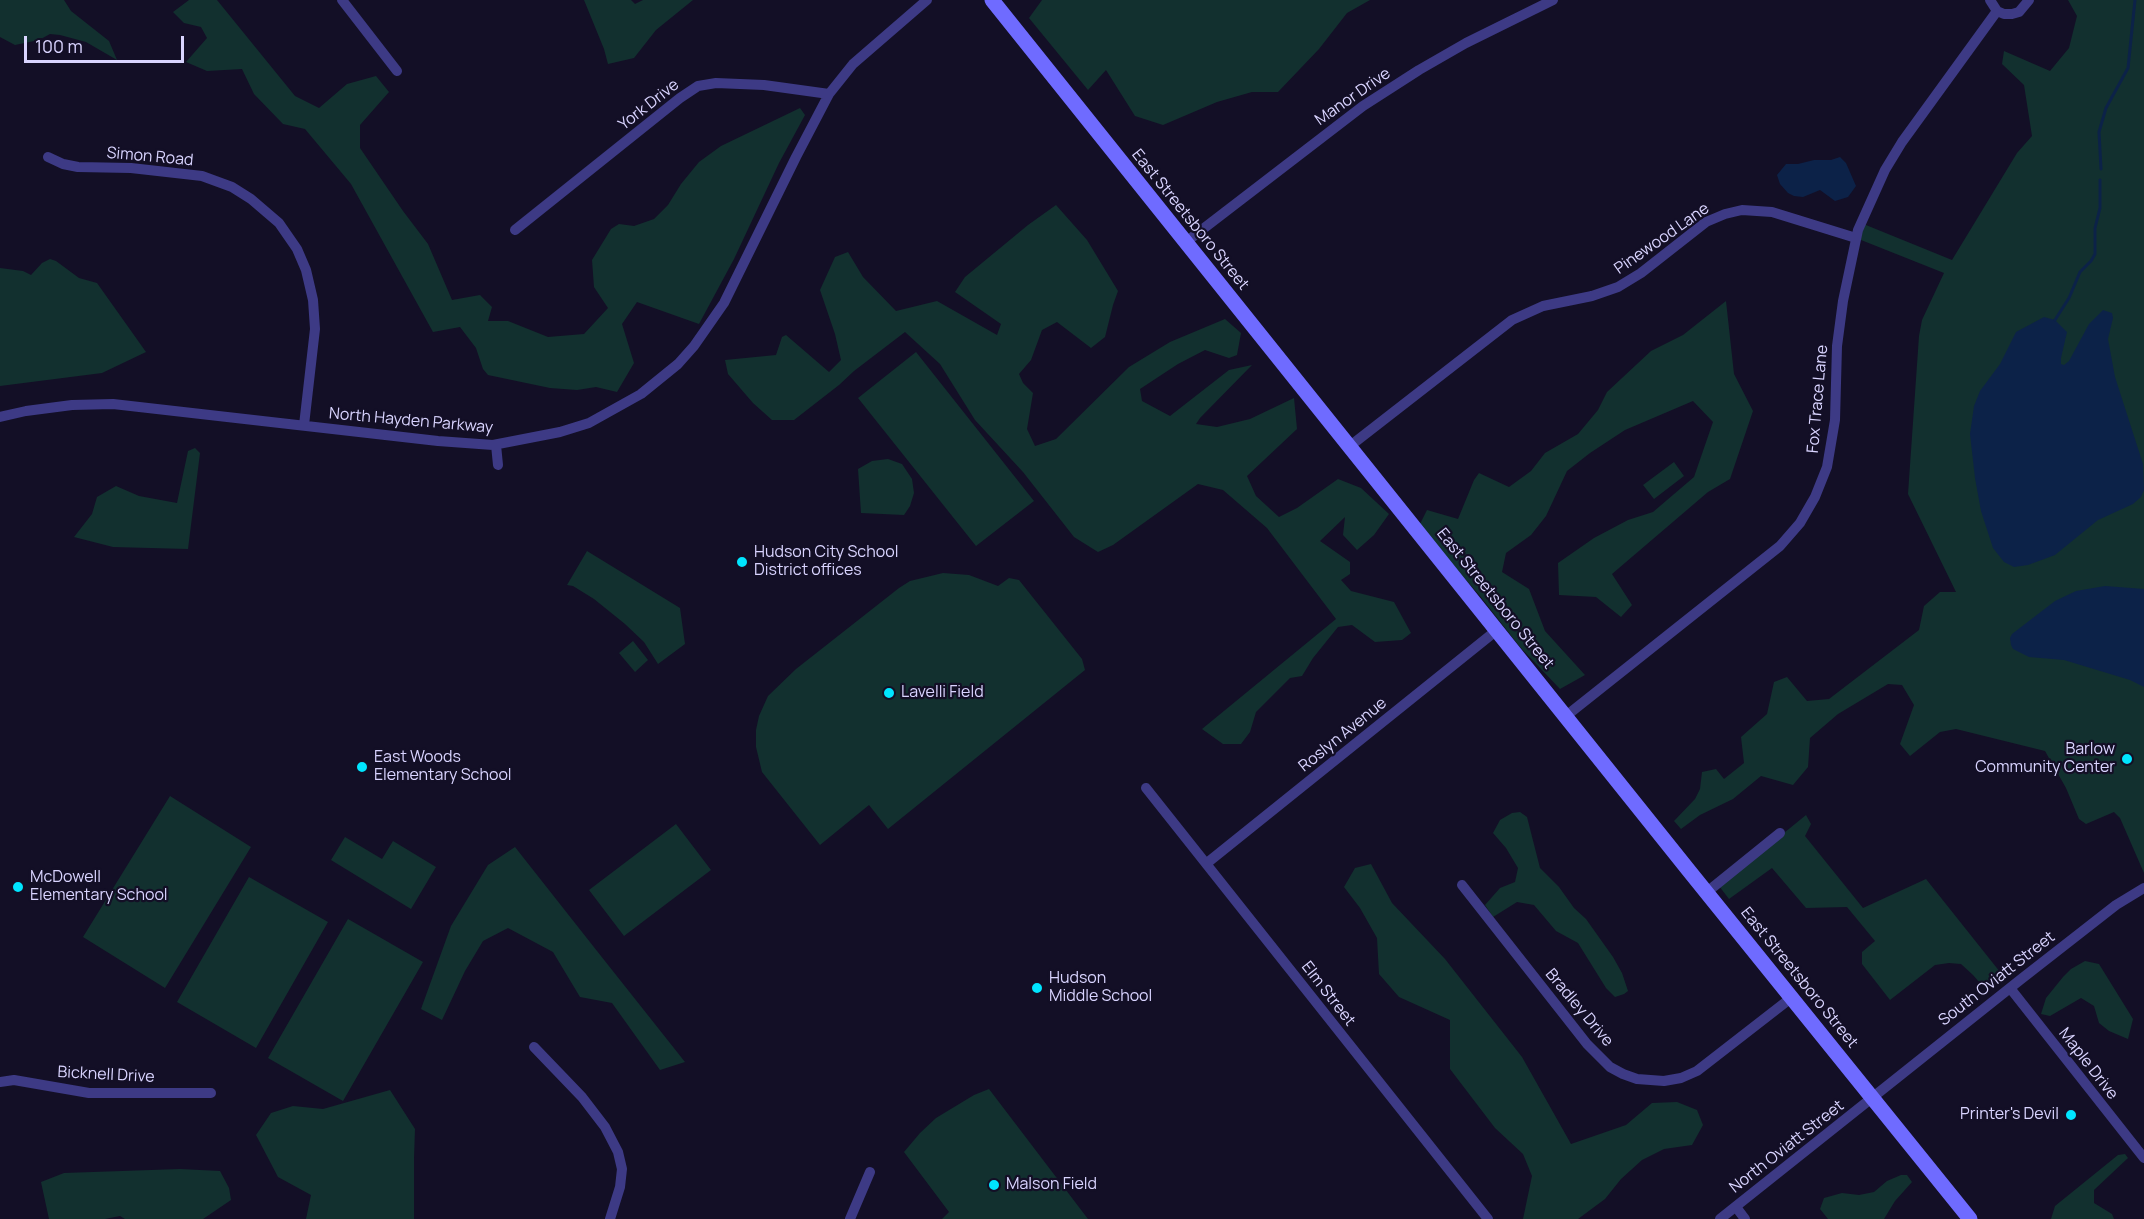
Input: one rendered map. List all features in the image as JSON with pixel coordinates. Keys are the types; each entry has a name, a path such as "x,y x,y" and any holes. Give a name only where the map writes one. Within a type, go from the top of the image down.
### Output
{"main road":[{"name":"East Streetsboro Street","path":"992,0 1970,1219"}],"street":[{"path":"342,0 397,70"},
{"name":"North Hayden Parkway","path":"0,417 72,405 112,404 438,441 496,444 561,432 589,423 631,401 678,364 711,324 724,303 829,93 853,64 927,0"},
{"name":"Manor Drive","path":"1186,242 1363,106 1466,43 1553,0"},
{"path":"1990,0 1997,11 2012,14 2019,12 2029,0"},
{"name":"Fox Trace Lane","path":"1566,716 1780,546 1800,523 1815,497 1827,467 1835,420 1837,346 1843,301 1856,238 1885,170 1902,142 1997,11"},
{"name":"York Drive","path":"515,230 698,86 716,83 764,85 829,93"},
{"name":"Simon Road","path":"48,157 63,164 78,167 131,168 202,176 232,188 251,199 279,223 297,249 313,300 315,329 304,425"},
{"name":"Pinewood Lane","path":"1350,446 1511,321 1543,306 1592,296 1618,287 1641,273 1706,222 1725,214 1742,210 1772,212 1856,238"},
{"path":"496,444 498,465"},
{"name":"Roslyn Avenue","path":"1207,863 1497,630"},
{"name":"Elm Street","path":"1146,788 1488,1219"},
{"path":"1707,892 1780,833"},
{"name":"Bradley Drive","path":"1462,885 1587,1044 1610,1067 1636,1079 1664,1081 1681,1078 1697,1071 1791,998"},
{"name":"South Oviatt Street","path":"1872,1099 2116,905 2144,888"},
{"name":"Maple Drive","path":"2010,988 2144,1158"},
{"path":"534,1047 582,1097 605,1128 618,1152 622,1169 620,1187 610,1219"},
{"name":"Bicknell Drive","path":"3,1085 14,1080 89,1093 211,1093"},
{"name":"North Oviatt Street","path":"1720,1219 1872,1099"},
{"path":"850,1219 870,1172"},
{"path":"1736,1207 1745,1219"}],"green space":[{"path":"0,0 64,0 71,11 109,41 117,60 86,42 60,35 50,34 39,40 15,45 0,37"},
{"path":"189,0 217,0 295,96 319,108 347,84 376,76 389,92 360,125 360,148 428,244 452,300 480,295 492,307 488,321 508,321 548,337 584,334 608,308 594,287 592,260 611,229 619,224 634,226 654,219 668,205 699,162 721,146 800,108 805,115 779,163 734,259 699,324 637,302 622,324 634,363 617,392 596,387 577,390 550,388 488,375 483,369 476,348 460,327 433,332 351,184 305,129 283,124 254,94 242,69 207,71 186,62 207,38 201,27 184,23 173,12"},
{"path":"584,0 631,0 635,4 643,0 693,0 656,30 634,58 608,64"},
{"path":"1042,0 1370,0 1347,13 1319,49 1278,92 1252,92 1217,102 1163,125 1135,116 1106,70 1088,90 1029,18"},
{"path":"2068,0 2144,0 2144,873 2120,818 2114,812 2086,824 2079,819 2066,788 2045,751 1956,729 1940,732 1910,756 1900,744 1914,705 1902,685 1888,684 1838,714 1810,738 1808,767 1793,785 1761,776 1733,799 1700,815 1681,829 1674,821 1695,799 1700,789 1702,772 1716,769 1724,779 1744,763 1741,737 1767,714 1774,682 1787,677 1807,701 1829,699 1919,630 1924,606 1940,592 1956,592 1908,494 1919,336 1922,320 1944,273 1856,238 1861,223 1952,260 2017,153 2032,136 2024,85 2002,64 2004,51 2050,71 2069,48 2077,16"},
{"path":"1056,205 1087,240 1118,291 1105,337 1091,348 1057,322 1042,330 1031,360 1019,374 1023,383 1033,393 1027,429 1035,446 1056,439 1129,367 1170,342 1225,319 1241,333 1237,355 1229,358 1205,350 1178,364 1140,389 1142,401 1170,416 1229,370 1252,365 1196,424 1217,427 1250,419 1294,398 1297,429 1247,476 1256,496 1279,517 1297,508 1338,479 1361,488 1389,514 1374,535 1357,550 1343,535 1345,517 1320,541 1350,562 1350,574 1341,580 1351,591 1394,602 1411,633 1402,640 1375,642 1352,625 1338,627 1302,676 1290,678 1256,712 1250,732 1241,744 1223,744 1202,729 1336,619 1267,528 1223,490 1198,484 1113,545 1098,552 1074,537 1023,472 975,420 940,364 905,332 794,420 772,420 753,403 728,374 725,360 776,355 782,337 786,335 829,372 841,360 820,290 835,257 848,252 863,277 896,311 937,301 997,335 1001,324 955,292 965,277"},
{"path":"50,259 79,278 97,283 146,352 102,373 0,386 0,268 23,271 31,275 42,263"},
{"path":"1726,301 1734,374 1753,411 1730,479 1708,492 1612,574 1632,605 1621,617 1596,597 1559,595 1558,563 1594,538 1628,520 1653,512 1694,477 1713,422 1693,401 1625,430 1567,471 1546,516 1531,535 1506,553 1502,572 1529,589 1545,631 1585,675 1560,689 1520,647 1480,596 1419,526 1427,510 1458,519 1479,473 1509,487 1531,471 1545,453 1578,434 1598,410 1607,392 1651,351 1683,335"},
{"path":"916,352 1034,501 976,546 858,398"},
{"path":"195,448 200,453 188,549 113,547 74,537 92,514 97,497 116,486 139,496 177,503 188,451"},
{"path":"888,459 902,464 912,479 914,493 910,506 904,515 861,513 858,469 872,461"},
{"path":"1674,462 1684,476 1654,499 1643,485"},
{"path":"587,551 680,608 685,644 658,664 644,642 625,624 594,599 573,586 567,585"},
{"path":"943,573 969,575 998,586 1009,578 1019,580 1082,659 1085,670 888,829 869,805 820,845 762,772 756,747 756,730 759,716 768,696 796,669 899,588 910,581"},
{"path":"633,641 648,660 635,672 619,653"},
{"path":"170,796 251,847 165,988 83,937"},
{"path":"1520,812 1527,817 1540,868 1586,919 1613,957 1628,991 1624,994 1615,997 1606,988 1578,943 1556,931 1534,905 1517,902 1493,917 1485,905 1500,888 1515,882 1518,868 1506,848 1493,833 1500,820 1512,813"},
{"path":"1806,815 1811,824 1805,836 1863,908 1926,879 2004,977 1987,991 1961,964 1935,965 1890,1000 1862,964 1862,952 1875,941 1847,907 1806,908 1772,868 1729,899 1719,886"},
{"path":"676,824 711,870 624,936 589,890"},
{"path":"345,837 382,859 393,841 436,867 411,909 331,860"},
{"path":"515,847 685,1062 660,1070 612,1003 580,997 553,952 508,928 483,941 465,971 442,1020 421,1009 451,926 488,865"},
{"path":"1371,864 1392,903 1445,959 1522,1057 1571,1144 1626,1125 1652,1103 1677,1102 1697,1110 1703,1125 1692,1145 1664,1149 1642,1160 1621,1179 1605,1199 1578,1219 1523,1219 1532,1176 1523,1154 1495,1128 1450,1069 1450,1020 1399,997 1379,974 1377,938 1360,908 1344,887 1355,868"},
{"path":"249,877 328,922 256,1048 177,1002"},
{"path":"348,919 423,962 343,1101 268,1058"},
{"path":"2085,961 2099,964 2133,1019 2128,1039 2109,1031 2099,1023 2094,1006 2081,998 2050,1016 2041,1014 2046,998 2063,977"},
{"name":"Malson Field","path":"989,1089 1088,1219 942,1219 949,1212 904,1152 936,1118 974,1095"},
{"path":"390,1090 415,1129 414,1219 306,1219 311,1195 278,1177 256,1135 271,1113 293,1106 323,1109"},
{"path":"2125,1154 2128,1158 2094,1190 2094,1203 2112,1214 2114,1219 2051,1219 2055,1206 2118,1155"},
{"path":"180,1169 220,1171 229,1188 231,1200 203,1219 125,1219 120,1216 105,1219 49,1219 41,1182 64,1173"},
{"path":"1907,1175 1912,1182 1895,1201 1884,1219 1828,1219 1820,1209 1824,1198 1842,1193 1859,1195 1874,1192 1887,1181"}],"water":[{"path":"1840,157 1846,163 1856,186 1848,197 1835,201 1820,190 1803,197 1794,196 1780,184 1777,175 1786,164 1831,160"},
{"path":"2103,310 2112,313 2108,339 2115,377 2143,464 2144,490 2141,497 2133,504 2098,520 2055,555 2028,565 2014,567 2004,562 1993,548 1981,511 1970,434 1974,406 1980,391 2000,364 2016,332 2044,317 2055,320 2067,332 2061,358 2061,364 2064,365 2069,361 2089,324"},
{"path":"2105,586 2144,589 2144,687 2130,680 2064,660 2029,657 2013,649 2010,638 2012,634 2055,601 2076,591"}],"waterway":[{"path":"2101,169 2099,132 2106,108 2128,68 2135,0"},
{"path":"2055,320 2069,298 2080,272 2095,254 2095,228 2100,208 2100,180"}],"place":[{"name":"Hudson City School District offices","path":"742,562"},
{"name":"Lavelli Field","path":"889,693"},
{"name":"Barlow Community Center","path":"2127,759"},
{"name":"East Woods Elementary School","path":"362,767"},
{"name":"McDowell Elementary School","path":"18,887"},
{"name":"Hudson Middle School","path":"1037,988"},
{"name":"Printer's Devil","path":"2071,1115"},
{"name":"Malson Field","path":"994,1185"}]}
